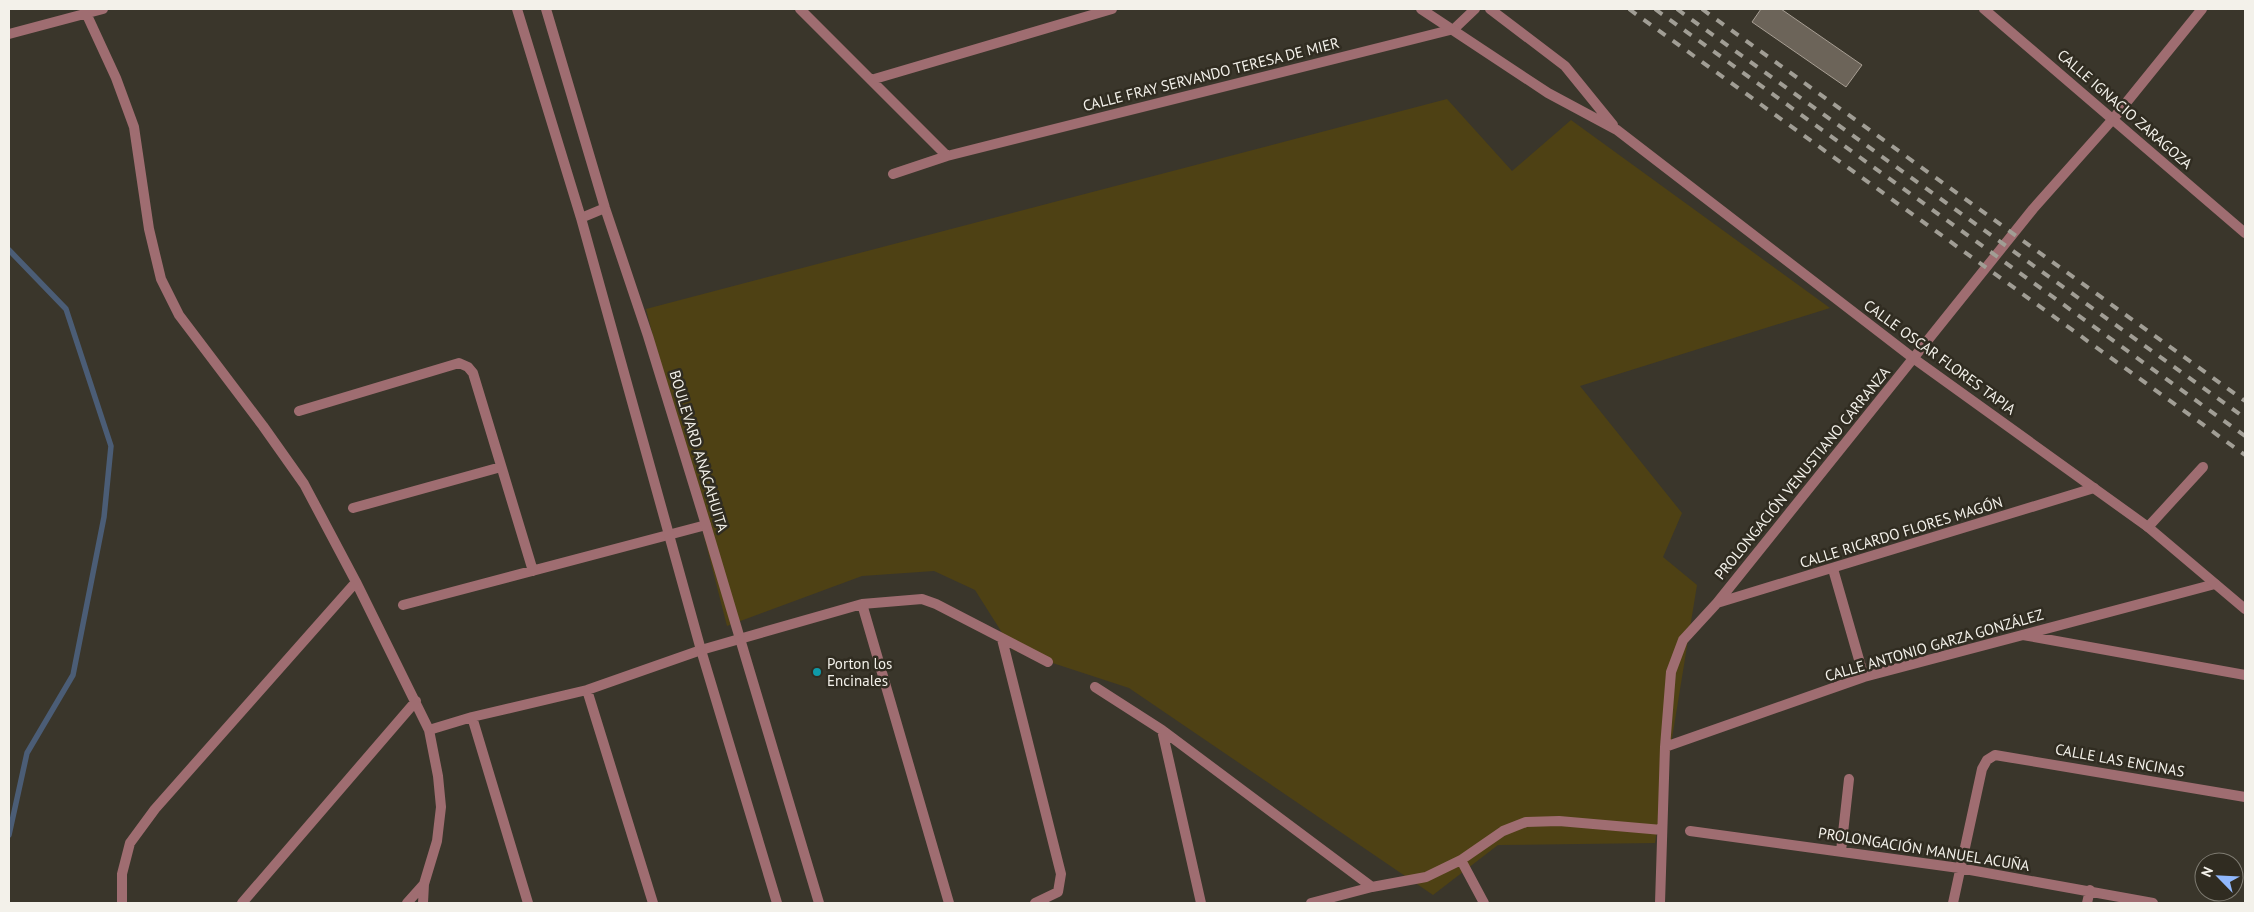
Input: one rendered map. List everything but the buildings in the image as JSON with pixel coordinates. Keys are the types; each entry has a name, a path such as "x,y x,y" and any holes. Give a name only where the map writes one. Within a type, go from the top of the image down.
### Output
{"street":[{"path":"9,34 103,9"},
{"path":"517,9 581,218 701,650 777,903"},
{"name":"BOULEVARD ANACAHUITA","path":"546,9 605,208 648,336 706,524 819,903"},
{"path":"800,9 948,156"},
{"path":"871,80 1112,9"},
{"name":"CALLE OSCAR FLORES TAPIA","path":"1421,9 1454,29 1548,93 1617,130 1913,358 2148,527 2245,608"},
{"name":"CALLE FRAY SERVANDO TERESA DE MIER","path":"892,174 948,156 1454,29 1475,9"},
{"name":"CALLE OSCAR FLORES TAPIA","path":"1490,9 1565,66 1617,130"},
{"name":"CALLE IGNACIO ZARAGOZA","path":"1984,9 2245,233"},
{"name":"PROLONGACIÓN VENUSTIANO CARRANZA","path":"1660,903 1664,747 1671,672 1676,654 1683,640 1717,603 2033,209 2114,119 2202,9"},
{"path":"86,13 116,78 134,128 149,229 161,279 178,315 263,426 304,484 356,582 429,730 438,776 441,807 437,841 424,884 422,903"},
{"path":"581,218 605,208"},
{"path":"300,411 459,363 464,364 473,373 532,571"},
{"path":"353,508 501,467"},
{"path":"2148,527 2202,467"},
{"name":"CALLE RICARDO FLORES MAGÓN","path":"1717,603 2094,488"},
{"path":"403,605 706,524"},
{"path":"1833,569 1864,677"},
{"path":"122,903 122,874 130,844 135,836 155,809 356,582"},
{"name":"CALLE ANTONIO GARZA GONZÁLEZ","path":"1664,747 1864,677 2214,584"},
{"path":"429,730 586,690 701,650 862,604 922,599 936,604 1048,662"},
{"path":"862,604 949,903"},
{"path":"2020,635 2245,675"},
{"path":"1002,639 1061,874 1058,892 1035,903"},
{"path":"1095,686 1162,730 1372,886"},
{"path":"586,690 653,903"},
{"path":"242,903 416,702"},
{"path":"472,718 528,903"},
{"path":"1162,730 1201,903"},
{"name":"CALLE LAS ENCINAS","path":"1959,868 1982,769 1991,757 1999,755 2245,797"},
{"path":"1841,851 1849,779"},
{"path":"1311,903 1323,902 1372,886 1426,877 1461,860 1503,831 1526,822 1559,821 1662,830"},
{"name":"PROLONGACIÓN MANUEL ACUÑA","path":"1690,831 1959,868 2090,890 2153,903"},
{"path":"1461,860 1480,901"},
{"path":"1952,903 1959,868"},
{"path":"407,903 424,884"},
{"path":"2087,903 2090,890"}],"shaded area":[{"path":"1447,99 1512,171 1571,120 1830,308 1580,386 1682,513 1663,557 1697,585 1655,843 1498,845 1433,895 1129,688 1013,650 975,590 934,571 862,576 727,626 646,309"}],"waterway":[{"path":"9,250 66,309 111,446 104,517 73,675 27,753 9,835"}],"railway":[{"path":"1629,9 2245,455"},
{"path":"1655,9 2245,436"},
{"path":"1677,9 2245,418"},
{"path":"1702,9 2245,401"}],"place":[{"name":"Porton los Encinales","path":"817,672"}]}
